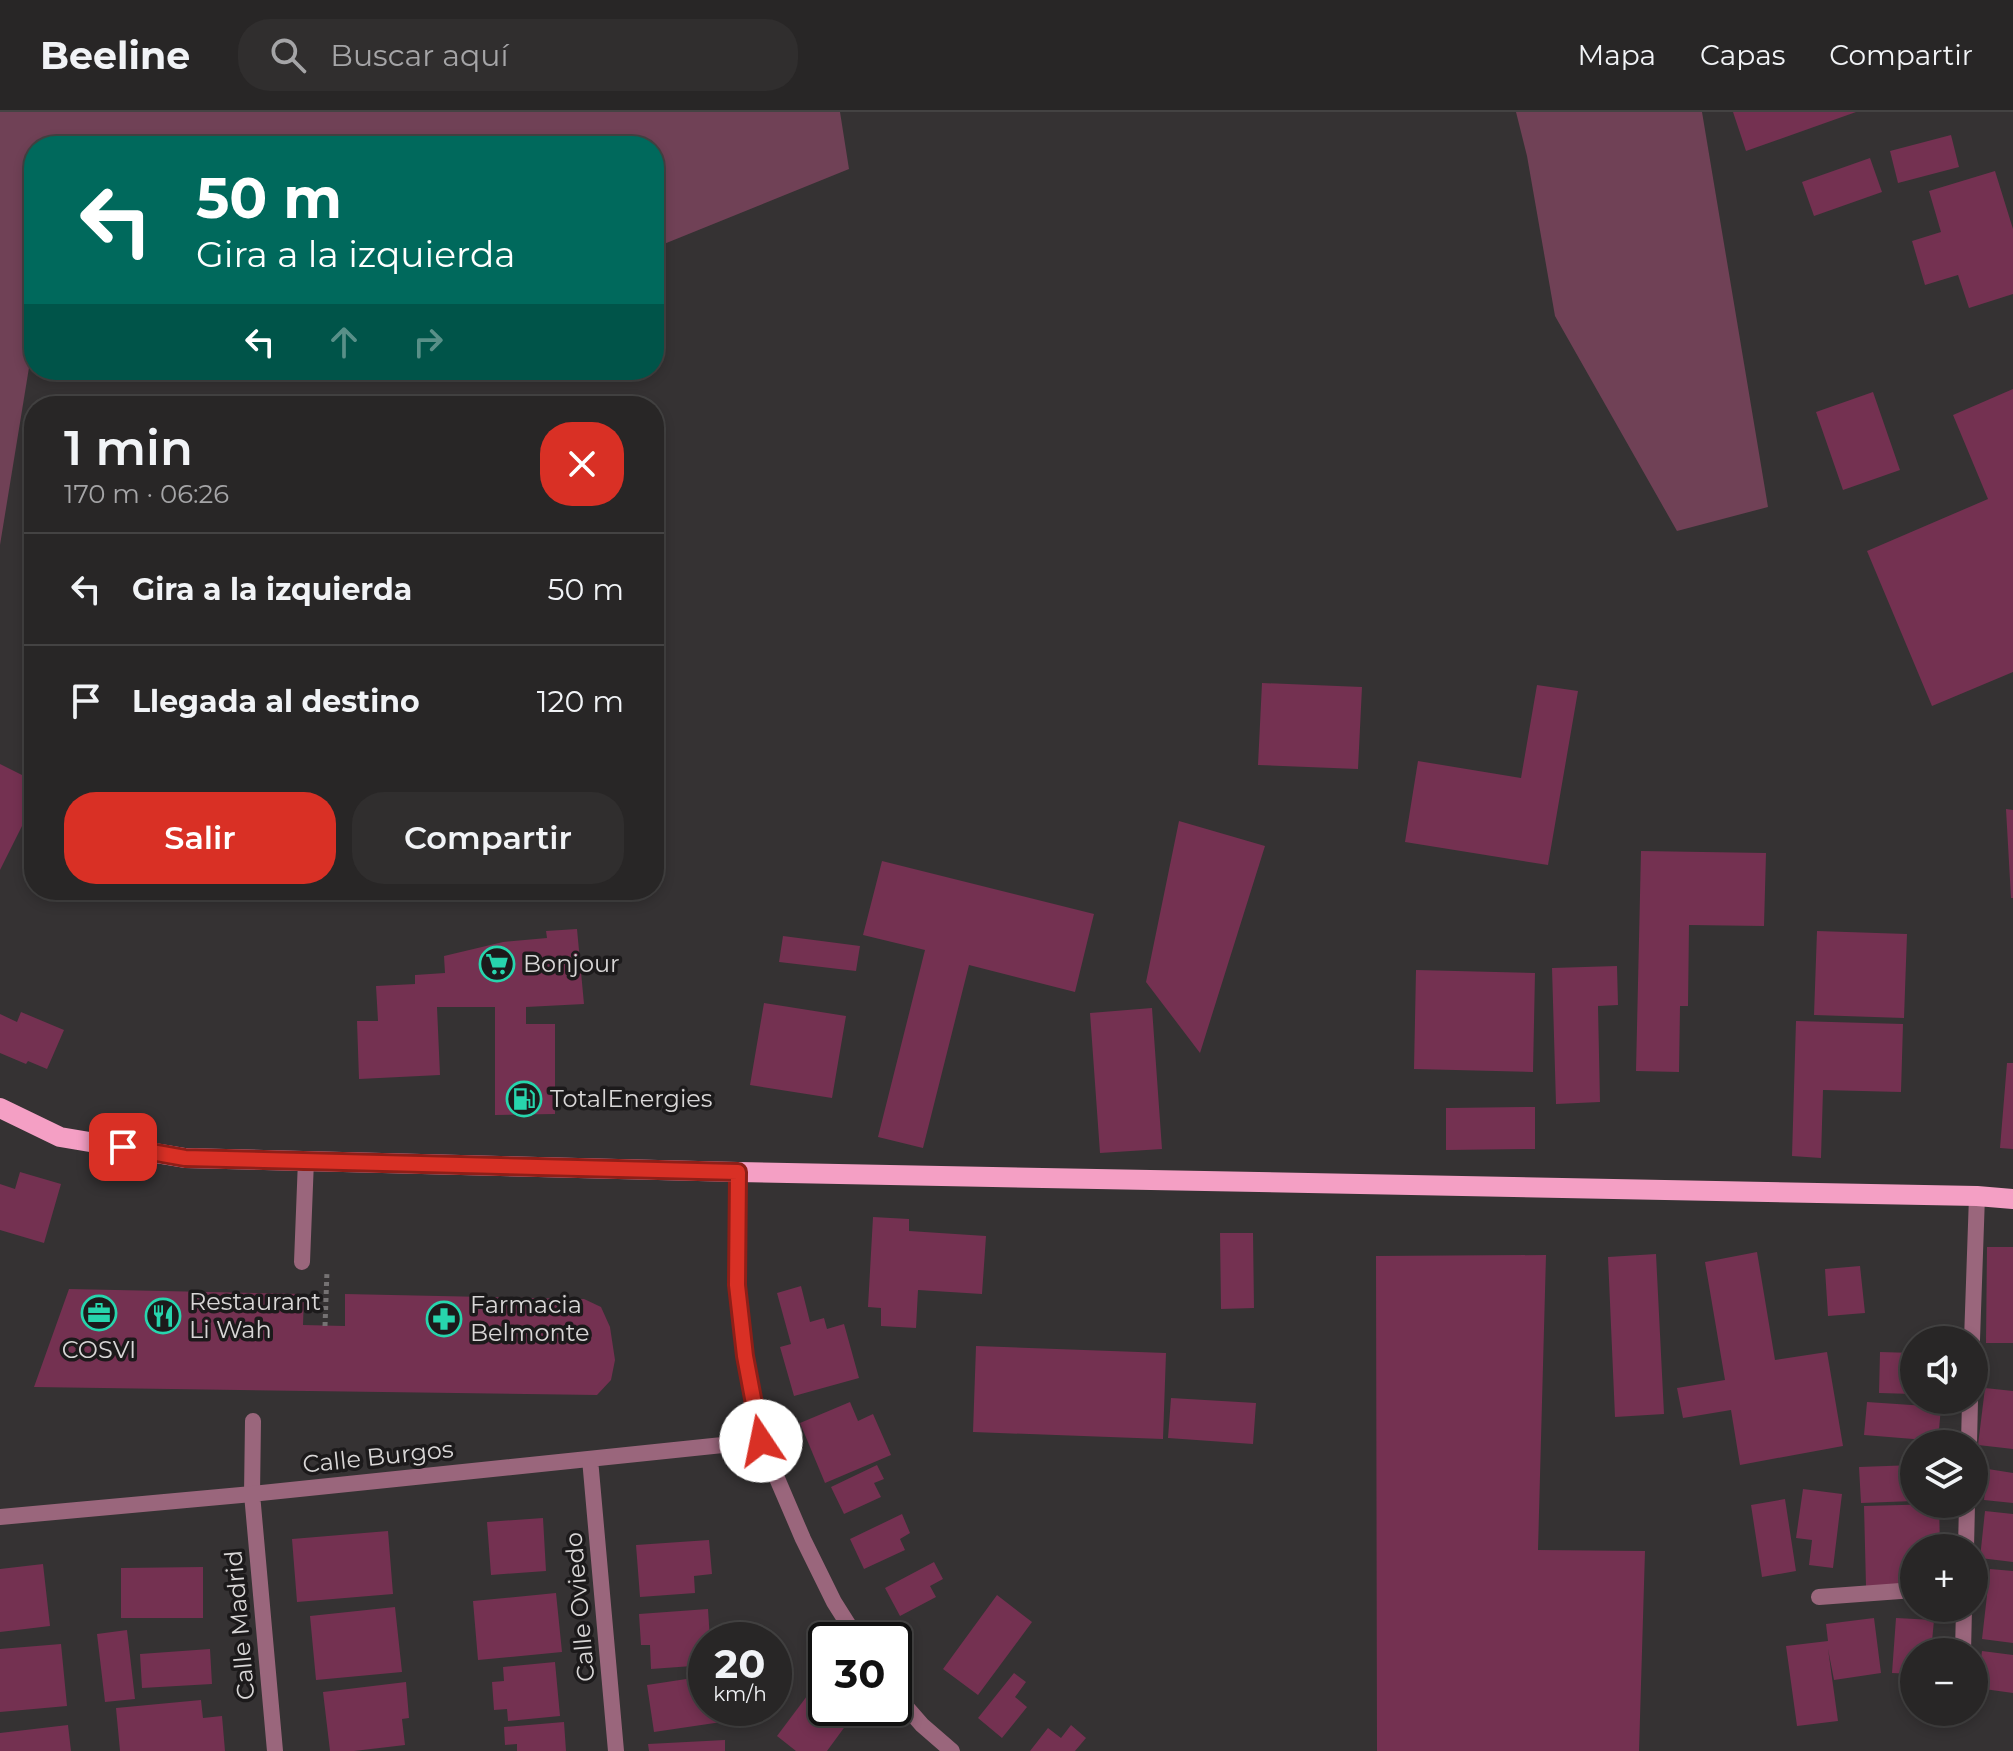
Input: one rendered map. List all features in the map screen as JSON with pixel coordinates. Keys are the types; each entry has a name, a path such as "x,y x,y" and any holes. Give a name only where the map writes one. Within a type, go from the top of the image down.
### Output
{"main road":[{"path":"0,1108 60,1137 185,1158 2013,1199"}],"street":[{"path":"302,1262 306,1160"},
{"path":"738,1172 737,1285 745,1356 761,1441 803,1539 847,1622"},
{"path":"1972,1326 1977,1196"},
{"name":"Calle Madrid","path":"253,1421 252,1494 275,1751"},
{"name":"Calle Burgos","path":"0,1517 761,1441"},
{"name":"Calle Oviedo","path":"590,1459 616,1751"},
{"path":"1819,1597 1900,1591"},
{"path":"912,1714 952,1751"}],"path":[{"path":"325,1326 327,1262"}],"shaded area":[{"path":"0,112 840,112 849,169 664,244 664,136 24,136 24,380 27,380 0,545"},
{"path":"1516,112 1702,112 1768,507 1677,531 1555,316 1527,156"}],"building":[{"path":"1733,112 1856,112 1746,151"},
{"path":"1951,135 1959,167 1898,183 1890,151"},
{"path":"1870,158 1882,192 1814,216 1802,182"},
{"path":"1995,171 2013,229 2013,294 1969,308 1958,275 1925,285 1912,241 1941,232 1929,191"},
{"path":"2013,389 2013,672 1932,706 1867,551 1988,499 1953,415"},
{"path":"1873,392 1900,470 1843,490 1816,412"},
{"path":"1262,683 1362,687 1358,769 1258,765"},
{"path":"1537,685 1578,691 1548,865 1405,842 1418,761 1521,778"},
{"path":"0,764 24,776 24,822 0,870"},
{"path":"2006,809 2013,810 2013,898 2011,898"},
{"path":"1179,821 1265,846 1200,1053 1146,982"},
{"path":"1641,851 1766,853 1764,926 1689,925 1688,1006 1680,1006 1679,1072 1636,1071"},
{"path":"882,861 1094,914 1075,992 969,965 923,1148 878,1137 925,950 863,935"},
{"path":"577,929 584,1004 526,1007 526,1024 555,1024 555,1114 495,1115 495,1007 437,1007 440,1075 359,1079 357,1021 378,1021 376,986 415,984 415,975 445,973 444,956 503,942 547,938 546,931"},
{"path":"1817,931 1907,934 1904,1018 1814,1015"},
{"path":"783,936 860,946 856,971 779,962"},
{"path":"1617,966 1618,1005 1598,1006 1600,1102 1556,1104 1552,968"},
{"path":"1416,970 1535,973 1533,1072 1414,1069"},
{"path":"764,1003 846,1016 832,1098 750,1085"},
{"path":"1152,1008 1162,1149 1100,1153 1090,1013"},
{"path":"21,1012 64,1030 47,1069 0,1053 0,1014 17,1022"},
{"path":"1796,1021 1903,1024 1901,1092 1823,1090 1821,1158 1792,1156"},
{"path":"2007,1063 2013,1063 2013,1149 2000,1148"},
{"path":"1535,1107 1535,1149 1446,1150 1446,1108"},
{"path":"20,1172 61,1184 44,1243 0,1230 0,1184 15,1189"},
{"path":"873,1217 909,1219 909,1231 986,1236 982,1294 918,1290 916,1328 881,1326 881,1308 868,1307"},
{"path":"1220,1233 1253,1233 1254,1308 1221,1309"},
{"path":"1987,1247 2013,1247 2013,1343 1988,1343"},
{"path":"1757,1252 1775,1360 1827,1352 1843,1446 1740,1465 1731,1410 1683,1418 1677,1388 1725,1380 1705,1262"},
{"path":"1656,1254 1664,1414 1615,1417 1608,1257"},
{"path":"1546,1255 1538,1550 1645,1551 1639,1751 1377,1751 1376,1256"},
{"path":"1860,1266 1865,1313 1828,1316 1825,1269"},
{"path":"801,1286 810,1322 824,1318 827,1329 844,1324 859,1378 794,1396 780,1347 791,1344 777,1293"},
{"path":"69,1289 304,1294 303,1325 345,1326 345,1294 584,1299 601,1307 610,1327 615,1360 611,1380 597,1395 34,1387"},
{"path":"976,1346 1166,1353 1163,1439 973,1432"},
{"path":"1880,1352 1900,1353 1900,1394 1879,1393"},
{"path":"1988,1388 2013,1391 2013,1449 1988,1446 1988,1430 1980,1430 1982,1414 1988,1414"},
{"path":"1171,1398 1256,1403 1253,1444 1168,1438"},
{"path":"850,1402 858,1421 873,1414 891,1455 825,1483 800,1423"},
{"path":"1867,1402 1900,1404 1900,1414 1940,1414 1939,1430 1900,1430 1900,1438 1864,1435"},
{"path":"877,1465 884,1479 874,1483 881,1497 844,1514 831,1487"},
{"path":"1900,1466 1900,1502 1861,1503 1859,1467"},
{"path":"1988,1469 2013,1473 2013,1503 1988,1500"},
{"path":"1803,1489 1842,1494 1833,1568 1809,1565 1812,1540 1796,1538"},
{"path":"1785,1499 1796,1571 1762,1577 1751,1505"},
{"path":"1900,1505 1900,1518 1939,1518 1940,1534 1900,1534 1900,1585 1866,1586 1864,1506"},
{"path":"1988,1511 2013,1514 2013,1562 1988,1559 1988,1534 1983,1534"},
{"path":"902,1514 910,1533 900,1539 905,1550 864,1569 850,1539"},
{"path":"543,1518 546,1571 491,1575 487,1522"},
{"path":"388,1531 393,1594 297,1602 292,1539"},
{"path":"709,1540 712,1574 694,1576 695,1593 640,1597 636,1545"},
{"path":"934,1562 943,1579 930,1586 936,1597 900,1616 885,1588"},
{"path":"43,1564 50,1626 0,1632 0,1569"},
{"path":"203,1567 203,1618 121,1618 121,1568"},
{"path":"1990,1569 2013,1571 2013,1643 1982,1638 1984,1622 1988,1622"},
{"path":"556,1593 562,1652 478,1660 473,1601"},
{"path":"997,1595 1032,1622 978,1695 943,1669"},
{"path":"395,1607 402,1672 316,1680 310,1616"},
{"path":"708,1609 709,1622 688,1622 688,1666 651,1669 650,1645 641,1645 639,1614"},
{"path":"1874,1618 1881,1673 1834,1680 1828,1649 1838,1721 1797,1726 1786,1646 1828,1641 1826,1624"},
{"path":"1896,1618 1900,1618 1900,1622 1934,1622 1932,1638 1900,1638 1900,1673 1892,1673"},
{"path":"127,1630 135,1699 105,1702 97,1634"},
{"path":"61,1644 67,1706 0,1712 0,1649"},
{"path":"210,1649 212,1684 142,1688 140,1654"},
{"path":"1988,1652 2013,1655 2013,1693 1988,1690"},
{"path":"555,1662 560,1716 508,1721 507,1709 494,1710 492,1682 504,1681 503,1667"},
{"path":"1014,1673 1026,1682 1015,1697 1027,1707 1002,1738 978,1718"},
{"path":"688,1679 688,1726 694,1726 654,1732 647,1685"},
{"path":"406,1682 409,1718 402,1719 405,1745 330,1751 323,1692"},
{"path":"808,1695 808,1726 845,1726 827,1751 796,1751 777,1736 784,1726 792,1726 792,1716"},
{"path":"201,1700 203,1718 222,1716 225,1751 120,1751 116,1708"},
{"path":"564,1722 566,1751 517,1751 517,1744 505,1745 504,1727"},
{"path":"68,1725 71,1751 0,1751 0,1733"},
{"path":"1071,1725 1086,1738 1075,1751 1030,1751 1048,1728 1061,1738"},
{"path":"725,1740 725,1751 649,1751 648,1744"}],"place":[{"name":"Bonjour","path":"497,964"},
{"name":"TotalEnergies","path":"524,1099"},
{"name":"COSVI","path":"99,1313"},
{"name":"Restaurant Li Wah","path":"163,1316"},
{"name":"Farmacia Belmonte","path":"444,1319"}],"route":[{"path":"123,1147 185,1158 738,1172 737,1285 745,1356 761,1441"}]}
